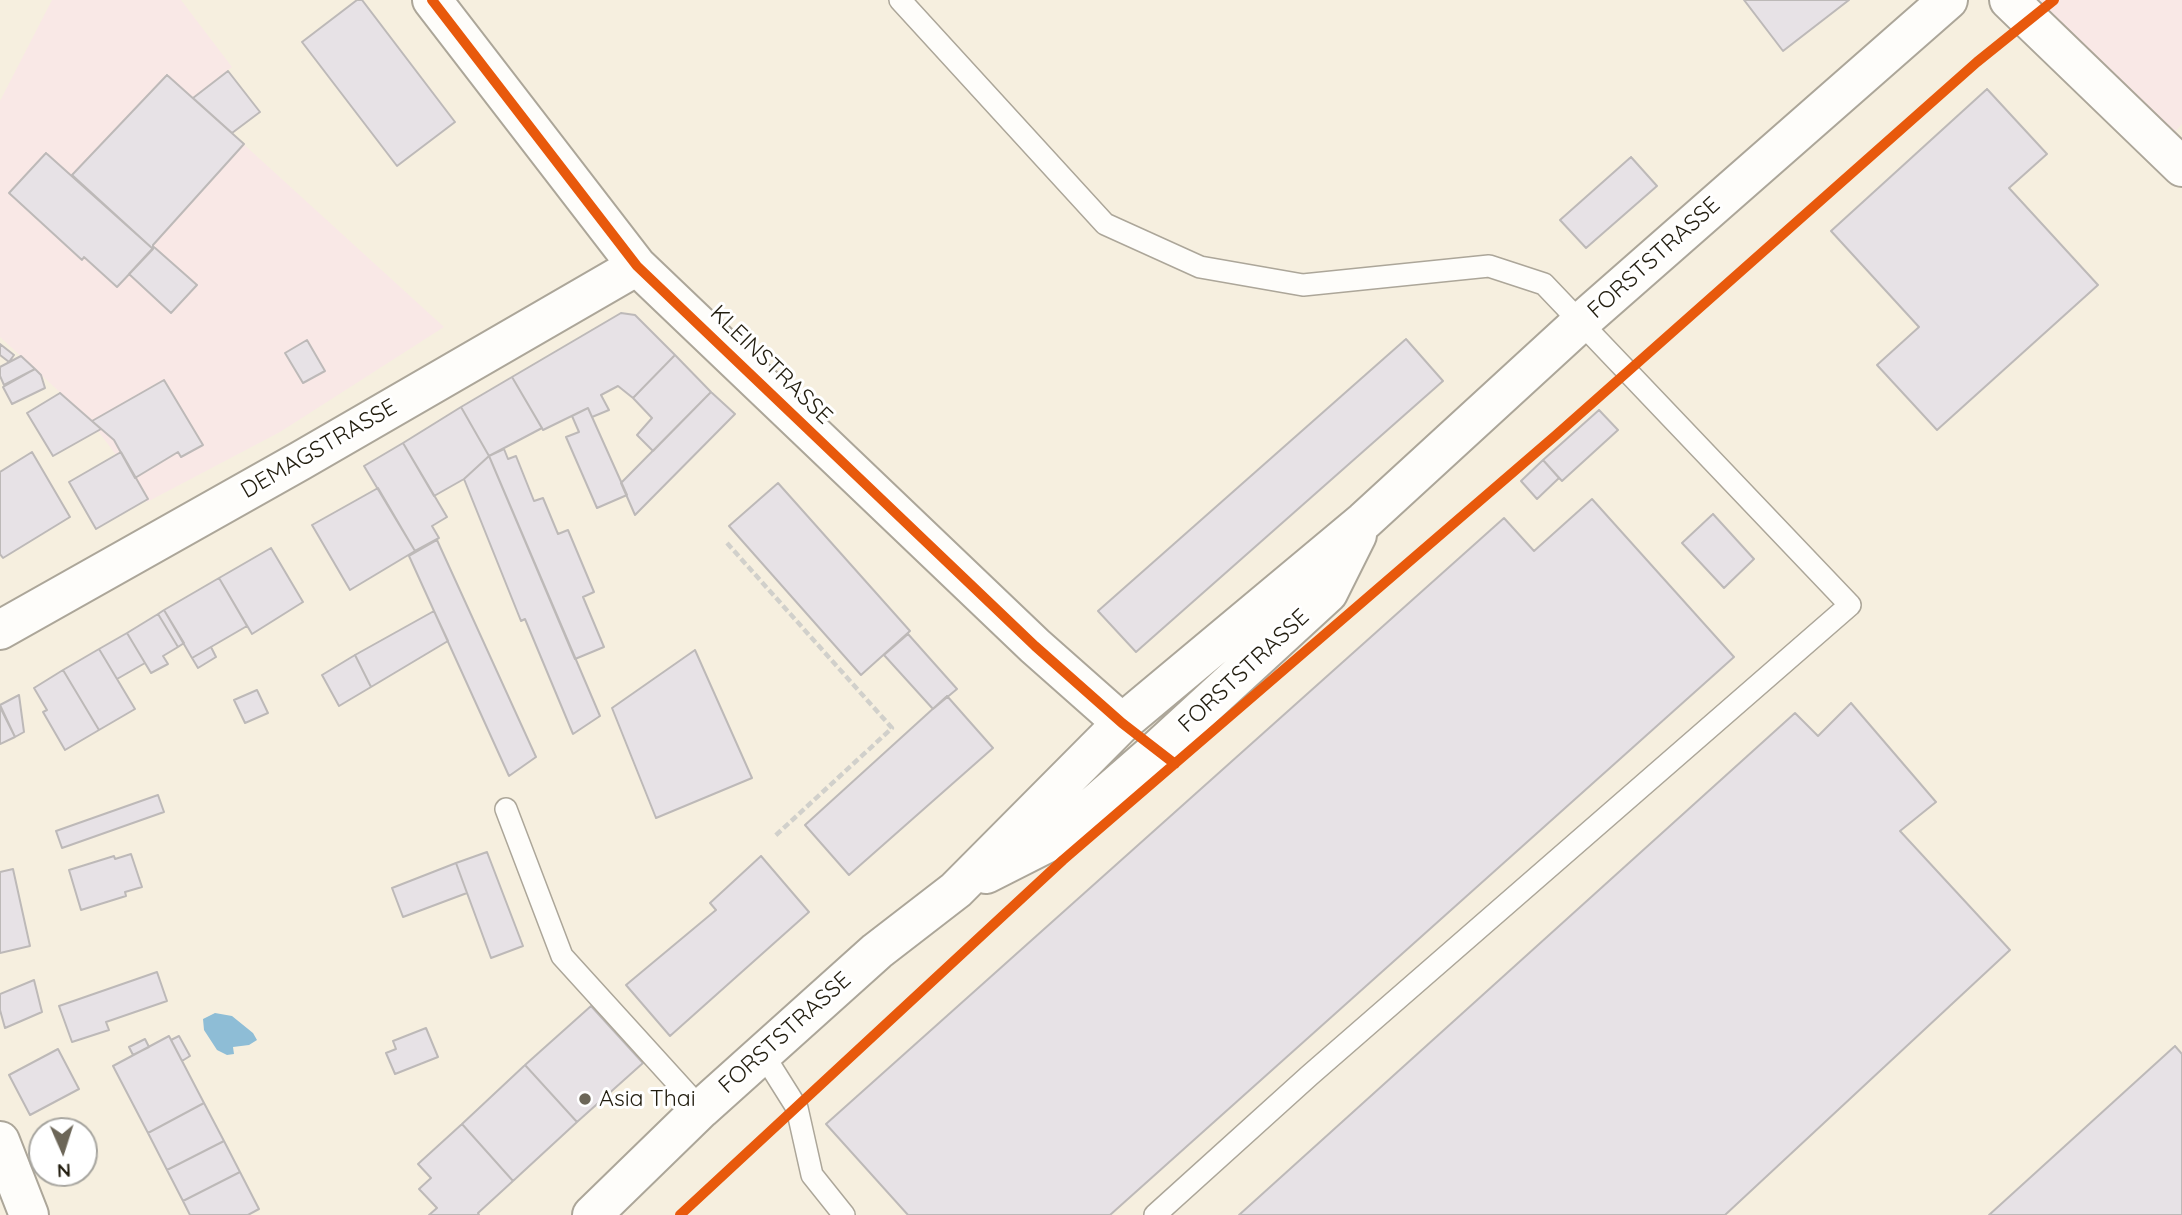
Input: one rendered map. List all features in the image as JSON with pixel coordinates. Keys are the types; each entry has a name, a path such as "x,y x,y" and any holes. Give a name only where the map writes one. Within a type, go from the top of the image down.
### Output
{"main road":[{"name":"KLEINSTRASSE","path":"432,0 637,266 1035,646 1122,723"},
{"name":"FORSTSTRASSE","path":"592,1215 701,1109 877,951 956,890 1122,723 1364,521 1581,322 1948,0"},
{"path":"2009,0 2182,167"},
{"name":"DEMAGSTRASSE","path":"0,629 300,461 637,266"},
{"name":"FORSTSTRASSE","path":"956,890 1055,839 1157,750 1328,593 1364,521"},
{"path":"0,1141 29,1215"}],"lane":[{"path":"900,0 1105,224 1200,267 1303,285 1489,266 1544,284 1850,605 1321,1066 1155,1215"},
{"path":"506,809 562,957 701,1109"},
{"path":"763,1054 797,1108 811,1175 844,1215"}],"path":[{"path":"727,543 892,728 775,836"}],"shaded area":[{"path":"52,0 181,0 232,67 193,98 444,327 280,432 147,502 138,484 89,419 0,337 0,101"},
{"path":"2040,0 2182,0 2182,124 2172,135 2040,4"}],"water":[{"path":"215,1013 232,1016 253,1033 257,1040 249,1045 233,1047 234,1054 227,1055 217,1050 204,1030 203,1019"}],"building":[{"path":"357,0 362,0 455,122 397,166 302,42"},
{"path":"1744,0 1849,0 1783,51"},
{"path":"228,71 260,112 232,133 193,98"},
{"path":"167,75 244,144 153,245 153,249 72,175"},
{"path":"1987,89 2047,154 2009,188 2098,285 1937,430 1877,365 1919,327 1831,231"},
{"path":"46,153 153,249 117,287 84,257 82,260 9,193"},
{"path":"1631,157 1657,186 1586,248 1560,220"},
{"path":"154,247 197,285 171,313 129,274"},
{"path":"621,313 635,315 675,355 633,398 618,386 601,395 609,410 592,417 588,408 543,430 512,377"},
{"path":"1406,339 1443,381 1136,652 1098,611"},
{"path":"307,340 325,371 303,383 285,353"},
{"path":"0,344 14,355 9,362 0,355"},
{"path":"675,355 711,392 653,451 637,435 652,418 633,398"},
{"path":"21,356 35,369 4,385 0,367"},
{"path":"35,369 41,375 45,388 12,404 3,387"},
{"path":"512,377 542,428 489,456 461,407"},
{"path":"164,380 203,445 181,457 178,452 135,478 114,440 92,421"},
{"path":"711,392 735,414 635,515 621,483"},
{"path":"60,393 101,429 53,456 27,413"},
{"path":"461,407 489,456 464,479 434,496 403,443"},
{"path":"588,408 627,495 597,508 566,437 579,432 572,416"},
{"path":"1599,410 1618,430 1562,481 1543,460"},
{"path":"403,443 447,517 432,526 439,538 415,551 364,466"},
{"path":"504,449 508,459 516,456 534,501 543,498 558,534 568,530 594,592 583,597 604,647 575,659 489,456"},
{"path":"32,452 70,517 3,558 0,554 0,472"},
{"path":"121,452 148,499 96,529 69,482"},
{"path":"489,456 600,716 573,734 525,619 521,621 464,479"},
{"path":"1543,460 1559,478 1537,499 1521,481"},
{"path":"778,483 910,631 861,675 729,526"},
{"path":"378,488 415,551 350,590 312,525"},
{"path":"1592,499 1734,657 1110,1215 908,1215 826,1124 1504,518 1534,551"},
{"path":"1713,514 1754,559 1724,588 1682,543"},
{"path":"437,540 536,757 509,776 409,556"},
{"path":"271,548 303,602 252,634 219,578"},
{"path":"219,578 247,626 192,658 164,610"},
{"path":"164,610 184,643 178,647 158,614"},
{"path":"434,611 448,641 371,687 355,655"},
{"path":"158,614 178,647 163,656 168,664 151,673 127,633"},
{"path":"127,633 145,663 117,679 99,649"},
{"path":"908,634 957,689 933,709 884,655"},
{"path":"211,647 216,657 198,668 192,658"},
{"path":"99,649 135,709 99,730 63,670"},
{"path":"695,650 752,778 656,818 612,708"},
{"path":"355,655 371,687 339,706 322,675"},
{"path":"63,670 99,730 65,750 43,712 47,710 34,688"},
{"path":"257,690 268,713 245,723 234,700"},
{"path":"19,695 24,732 15,737 0,705"},
{"path":"947,696 993,748 849,875 805,825"},
{"path":"1851,703 1936,802 1900,831 2010,950 1725,1215 1239,1215 1795,713 1818,736"},
{"path":"0,707 15,737 0,744"},
{"path":"158,795 164,812 62,848 56,831"},
{"path":"487,852 523,946 491,958 456,863"},
{"path":"131,854 142,887 125,892 126,896 81,910 69,870 114,856 115,859"},
{"path":"761,856 809,912 670,1036 626,985 716,910 710,903"},
{"path":"456,863 467,893 403,917 392,888"},
{"path":"13,869 30,946 0,953 0,872"},
{"path":"157,972 167,1001 106,1022 109,1030 72,1042 59,1006"},
{"path":"34,980 42,1012 5,1028 0,1010 0,994"},
{"path":"591,1006 643,1063 577,1122 525,1065"},
{"path":"426,1028 438,1057 395,1074 386,1053 396,1049 393,1041"},
{"path":"169,1036 204,1103 148,1133 113,1066"},
{"path":"179,1036 190,1056 182,1061 171,1040"},
{"path":"145,1039 149,1047 133,1055 129,1047"},
{"path":"2175,1046 2182,1054 2182,1215 1989,1215"},
{"path":"58,1049 79,1089 30,1115 9,1075"},
{"path":"525,1065 577,1122 513,1181 462,1124"},
{"path":"204,1103 224,1141 167,1170 148,1133"},
{"path":"462,1124 513,1181 478,1213 479,1215 429,1215 437,1208 419,1189 431,1178 418,1164"},
{"path":"224,1141 240,1172 183,1201 167,1170"},
{"path":"240,1172 259,1209 248,1215 190,1215 183,1201"}],"cycle path":[{"path":"432,0 637,266 1035,646 1122,723 1175,764"},
{"path":"680,1215 1063,860 1555,436 1977,62 2054,0"}],"place":[{"name":"Asia Thai","path":"585,1099"}]}
